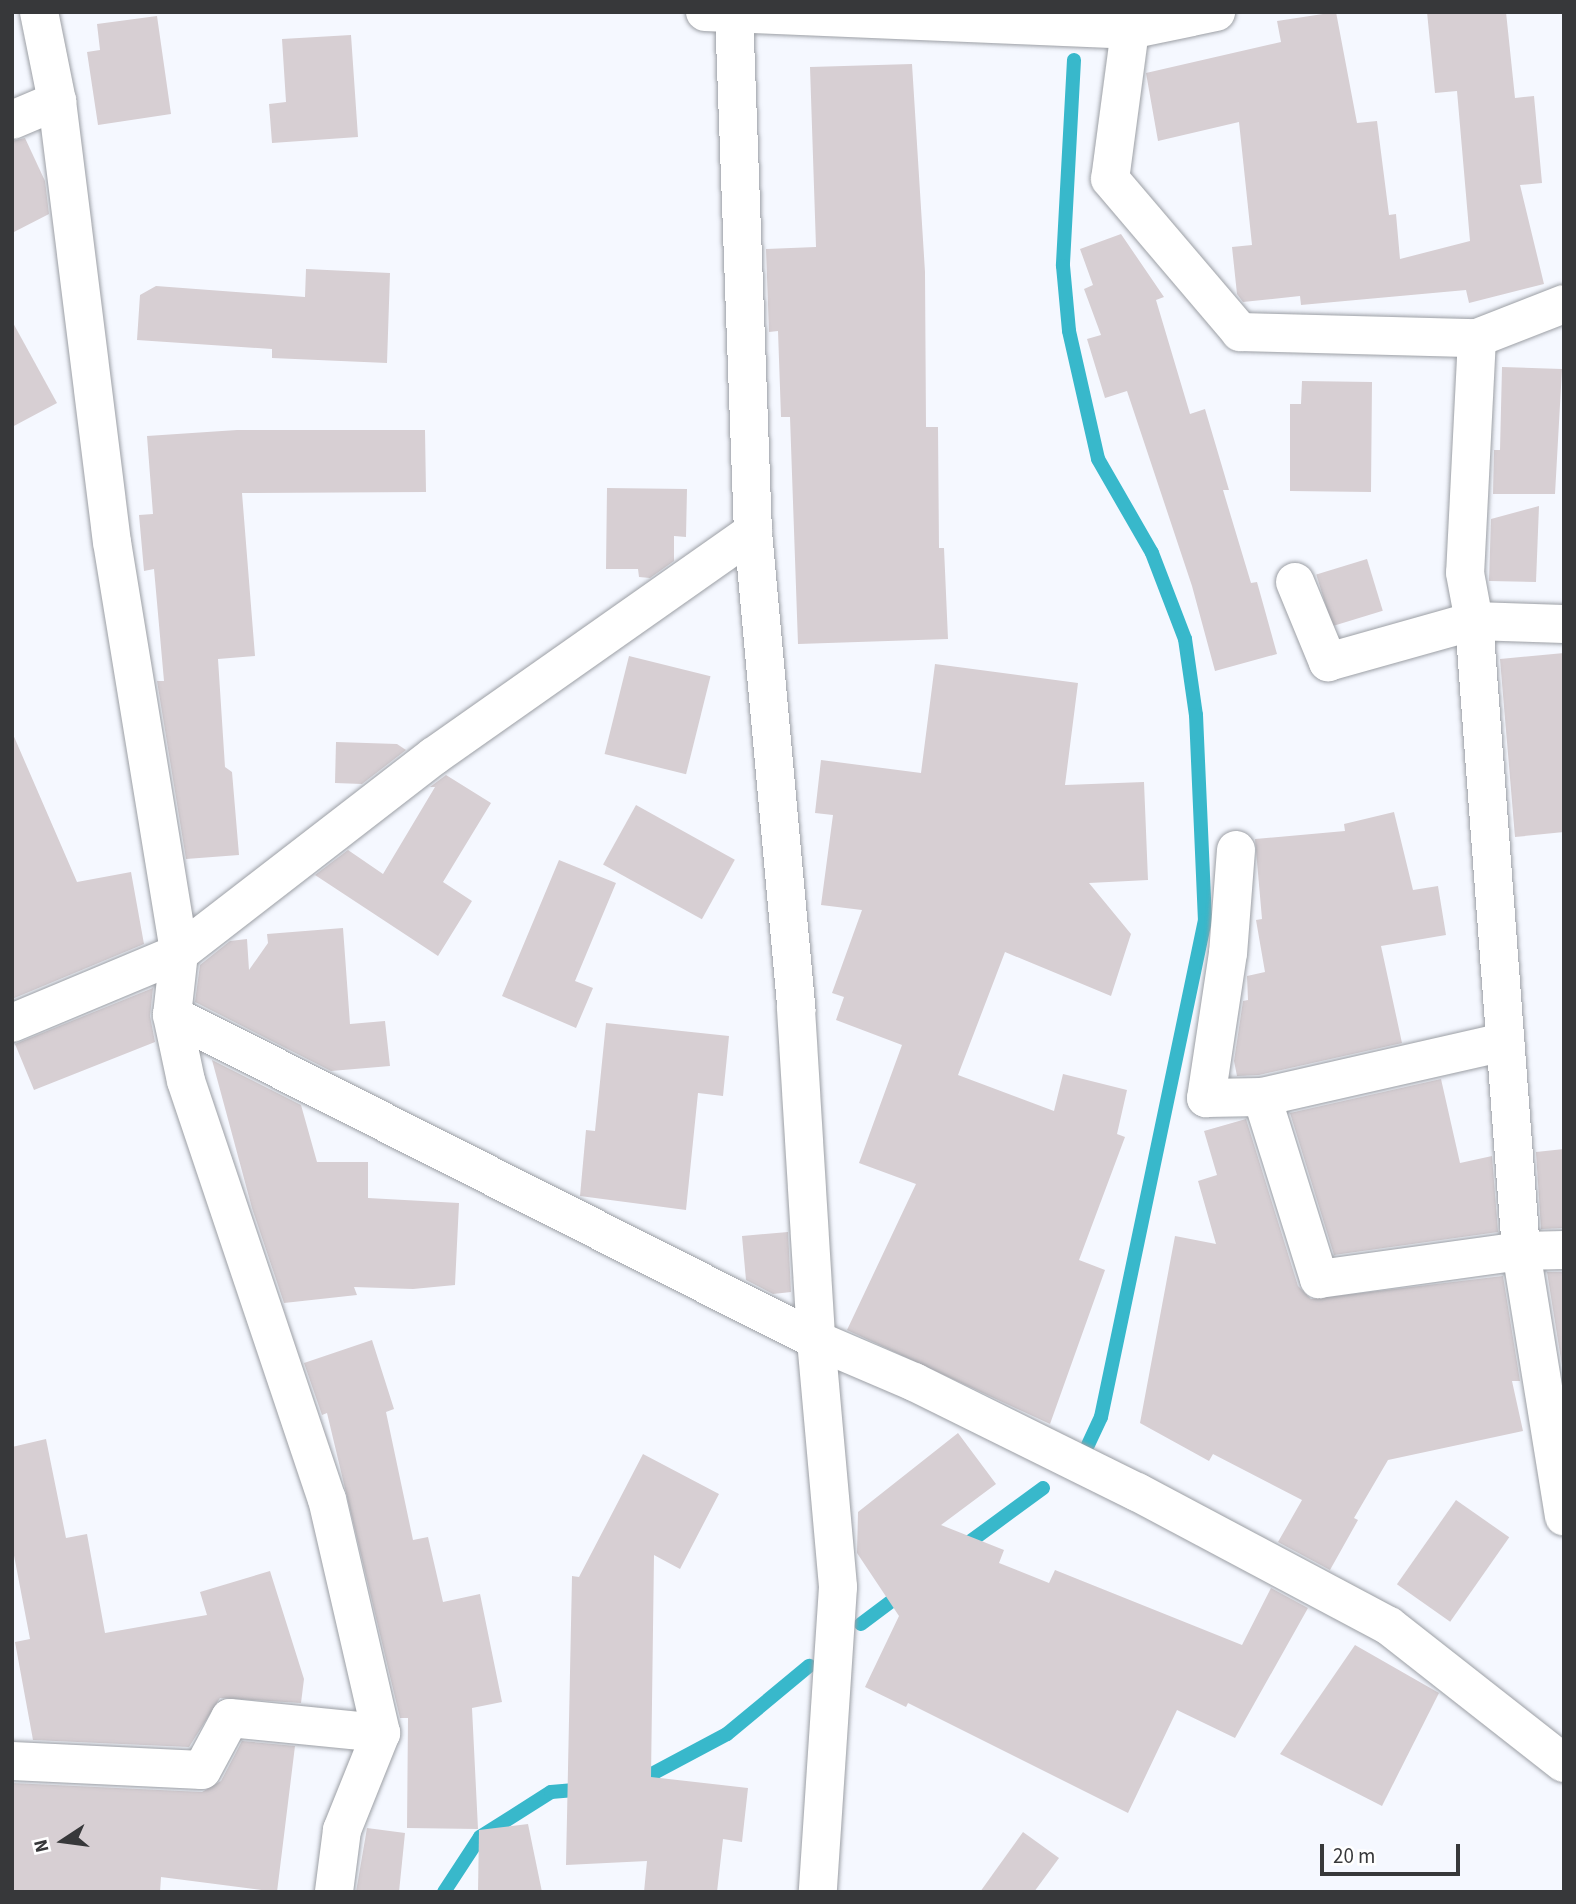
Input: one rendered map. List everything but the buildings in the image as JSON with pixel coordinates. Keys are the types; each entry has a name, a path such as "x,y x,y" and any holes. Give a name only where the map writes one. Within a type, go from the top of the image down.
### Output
{"street":[{"path":"38,12 57,101 112,542 178,953 172,1015 186,1081 327,1499 381,1733 342,1830 334,1892"},
{"path":"818,1892 838,1587 816,1340 796,1009 753,532 724,13 1130,30 1216,12"},
{"path":"1130,30 1110,179 1240,332 1477,338 1564,304"},
{"path":"12,120 57,101"},
{"path":"1477,338 1465,573 1474,621 1521,1251 1564,1517"},
{"path":"12,1023 178,953 434,756 753,532"},
{"path":"1295,582 1328,662 1474,621 1564,624"},
{"path":"1236,850 1228,953 1206,1098 1262,1097 1505,1042"},
{"path":"172,1015 816,1340 914,1382 1137,1492 1389,1626 1564,1763"},
{"path":"1262,1097 1320,1279 1521,1251 1564,1250"},
{"path":"12,1761 202,1770 230,1718 381,1733"}],"waterway":[{"path":"1074,60 1063,266 1069,331 1098,459 1152,553 1185,639 1196,715 1205,920 1101,1417 1088,1445"},
{"path":"960,1549 1043,1488"},
{"path":"861,1624 905,1591"},
{"path":"637,1782 727,1734 809,1666"},
{"path":"444,1892 480,1837 551,1792 586,1789"}]}
